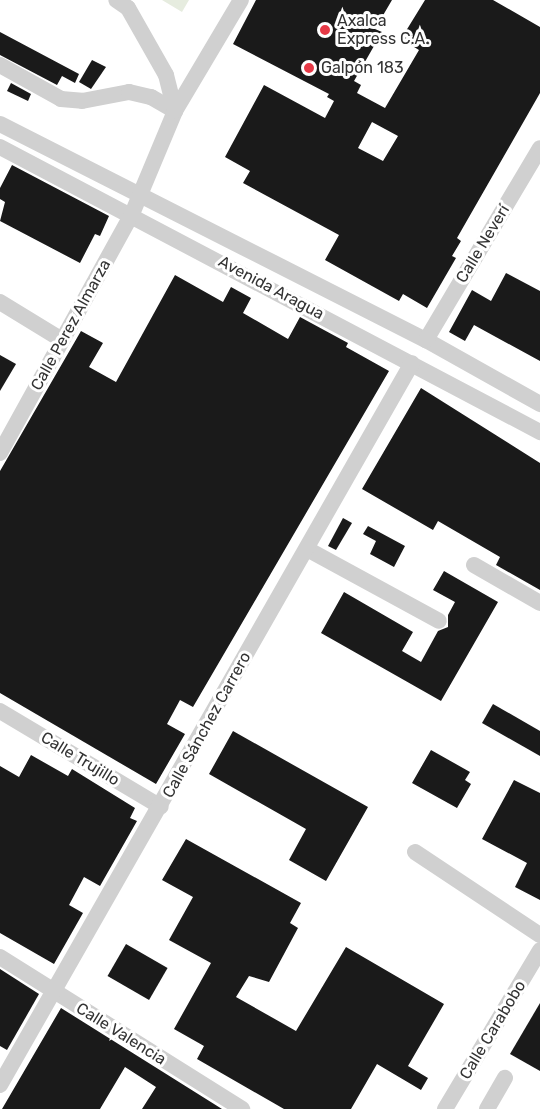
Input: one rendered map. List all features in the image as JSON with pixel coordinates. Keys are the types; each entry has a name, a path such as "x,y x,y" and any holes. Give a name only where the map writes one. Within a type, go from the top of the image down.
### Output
{"street":[{"path":"116,0 128,8 166,75 175,111"},
{"name":"Calle Perez Almarza","path":"0,453 132,214 175,111 241,0"},
{"path":"0,66 61,99 82,101 129,92 151,97 175,111"},
{"name":"Avenida Aragua","path":"0,124 426,340 540,404"},
{"name":"Avenida Aragua","path":"0,147 132,214 540,432"},
{"name":"Calle Neverí","path":"426,340 534,173 540,148"},
{"path":"0,302 62,340"},
{"name":"Calle Sánchez Carrero","path":"0,1085 161,807 412,363"},
{"path":"307,549 439,621"},
{"path":"474,565 540,603"},
{"name":"Calle Trujillo","path":"0,711 161,807"},
{"path":"415,852 540,935"},
{"name":"Calle Carabobo","path":"445,1109 540,950"},
{"name":"Calle Valencia","path":"0,957 242,1109"},
{"path":"487,1109 505,1078"}],"shaded area":[{"path":"162,0 189,0 182,12"}],"building":[{"path":"256,0 392,0 375,29 382,32 354,81 361,85 357,93 385,108 419,50 401,39 425,0 493,0 540,27 540,93 457,238 461,241 452,256 456,258 427,308 403,294 399,301 325,260 339,235 243,183 250,171 225,157 264,85 325,118 334,101 327,97 329,94 233,44","holes":["372,122 398,136 383,161 358,148"]},
{"path":"0,32 79,74 75,83 62,76 57,85 0,55"},
{"path":"92,60 106,67 91,89 79,82"},
{"path":"11,83 31,94 28,101 7,91"},
{"path":"12,165 109,216 100,236 95,234 80,263 0,221 5,202 0,199 0,188"},
{"path":"506,273 540,291 540,361 474,325 465,341 449,332 472,290 491,301"},
{"path":"175,275 223,302 231,287 251,298 243,313 288,339 300,317 348,343 346,347 389,371 193,707 180,700 167,724 185,734 156,784 0,693 0,471 81,331 103,343 89,367 116,382"},
{"path":"0,355 16,364 0,391"},
{"path":"421,388 540,463 540,590 496,565 500,557 438,521 433,530 362,489"},
{"path":"343,518 352,523 336,550 328,546"},
{"path":"368,526 405,546 394,567 370,554 376,541 363,534"},
{"path":"444,571 498,602 441,701 321,633 344,592 413,632 402,651 421,662 438,631 448,627 448,615 455,602 433,590"},
{"path":"493,704 540,731 540,756 482,723"},
{"path":"233,731 368,807 326,881 289,860 306,829 209,774"},
{"path":"431,750 470,772 465,780 471,784 457,808 412,783"},
{"path":"31,755 68,776 72,769 135,808 130,818 137,821 100,886 84,877 69,905 83,913 54,964 0,933 0,766 19,777"},
{"path":"514,780 540,793 540,900 515,887 527,863 482,839"},
{"path":"186,839 301,903 290,923 298,928 269,982 249,976 236,997 296,1031 346,947 444,1004 408,1066 428,1078 421,1090 377,1064 351,1109 284,1109 197,1059 204,1046 174,1029 211,963 169,940 193,897 162,880"},
{"path":"126,944 168,968 149,1000 108,976"},
{"path":"0,969 39,994 7,1050 0,1046"},
{"path":"540,1003 540,1071 510,1054"},
{"path":"61,1008 222,1109 142,1109 156,1087 125,1067 100,1109 2,1109"}],"place":[{"name":"Axalca Express C.A.","path":"325,30"},
{"name":"Galpón 183","path":"309,68"}]}
